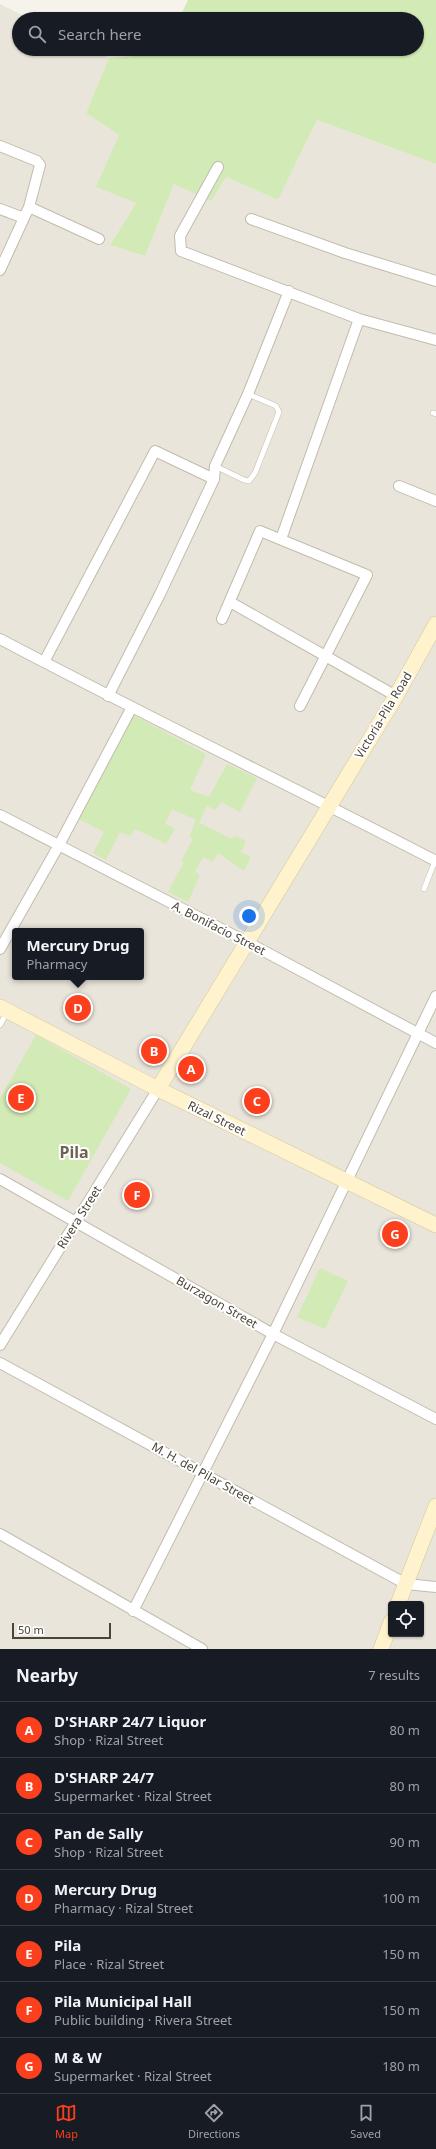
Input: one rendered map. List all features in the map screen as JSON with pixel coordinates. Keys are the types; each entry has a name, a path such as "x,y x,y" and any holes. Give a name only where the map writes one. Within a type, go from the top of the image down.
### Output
{"main road":[{"name":"Victoria-Pila Road","path":"158,1089 328,805 396,696 436,624"},
{"name":"Rizal Street","path":"4,1009 158,1089 436,1224"},
{"path":"399,1601 436,1506"},
{"path":"381,1649 388,1630"}],"street":[{"path":"0,146 37,161 40,165 29,207 0,270"},
{"path":"218,166 180,236 181,251 359,319 436,340"},
{"path":"29,207 99,239"},
{"path":"0,208 24,218"},
{"path":"251,219 345,253 436,280"},
{"path":"108,696 163,587 214,479 215,466 248,394 289,291"},
{"path":"281,539 359,319"},
{"path":"44,662 155,451 214,479"},
{"path":"399,486 436,501"},
{"path":"222,619 260,531 367,575 300,706"},
{"path":"230,602 396,696"},
{"path":"0,639 108,696 328,805 436,861"},
{"path":"12,928 59,845 132,708"},
{"name":"A. Bonifacio Street","path":"0,815 247,942 436,1043"},
{"path":"0,950 12,929"},
{"path":"133,1610 273,1334 436,996"},
{"name":"Rivera Street","path":"0,1346 158,1089"},
{"name":"Burzagon Street","path":"0,1179 273,1334 436,1419"},
{"name":"M. H. del Pilar Street","path":"0,1363 406,1584"},
{"path":"0,1534 202,1649"},
{"path":"406,1584 436,1587"}],"lane":[{"path":"215,466 249,481 256,473 279,412 276,406 248,394"},
{"path":"424,889 436,861"},
{"path":"0,1025 4,1009"}],"shaded area":[{"path":"0,4 16,12 12,12 12,56 105,56 109,58 86,113 119,135 97,187 136,203 110,245 145,256 174,184 226,177 278,200 317,120 436,164 436,1649 0,1649"}],"green space":[{"path":"188,0 436,0 436,164 317,120 278,200 226,177 211,201 174,184 145,256 110,245 136,203 96,187 119,135 86,113 109,58 136,56 424,56 424,12 182,12"},
{"path":"133,715 206,754 190,790 209,797 227,764 257,778 240,812 221,802 216,810 207,806 199,823 232,839 234,836 246,841 241,852 251,857 244,871 218,853 213,862 203,857 195,872 200,875 188,902 168,892 184,862 181,861 193,839 189,837 196,820 172,809 165,824 175,829 166,844 135,829 130,836 120,832 106,860 93,853 104,832 77,818"},
{"path":"36,1035 131,1089 68,1201 0,1163 0,1098"},
{"path":"320,1268 348,1281 325,1329 297,1317"}],"place":[{"name":"Mercury Drug","path":"78,1008"},
{"name":"D'SHARP 24/7","path":"154,1051"},
{"name":"D'SHARP 24/7 Liquor","path":"191,1069"},
{"name":"Pila","path":"21,1098"},
{"name":"Pan de Sally","path":"257,1101"},
{"name":"Pila Municipal Hall","path":"137,1195"},
{"name":"M & W","path":"395,1234"}],"district":[{"name":"Pila","path":"74,1152"}]}
